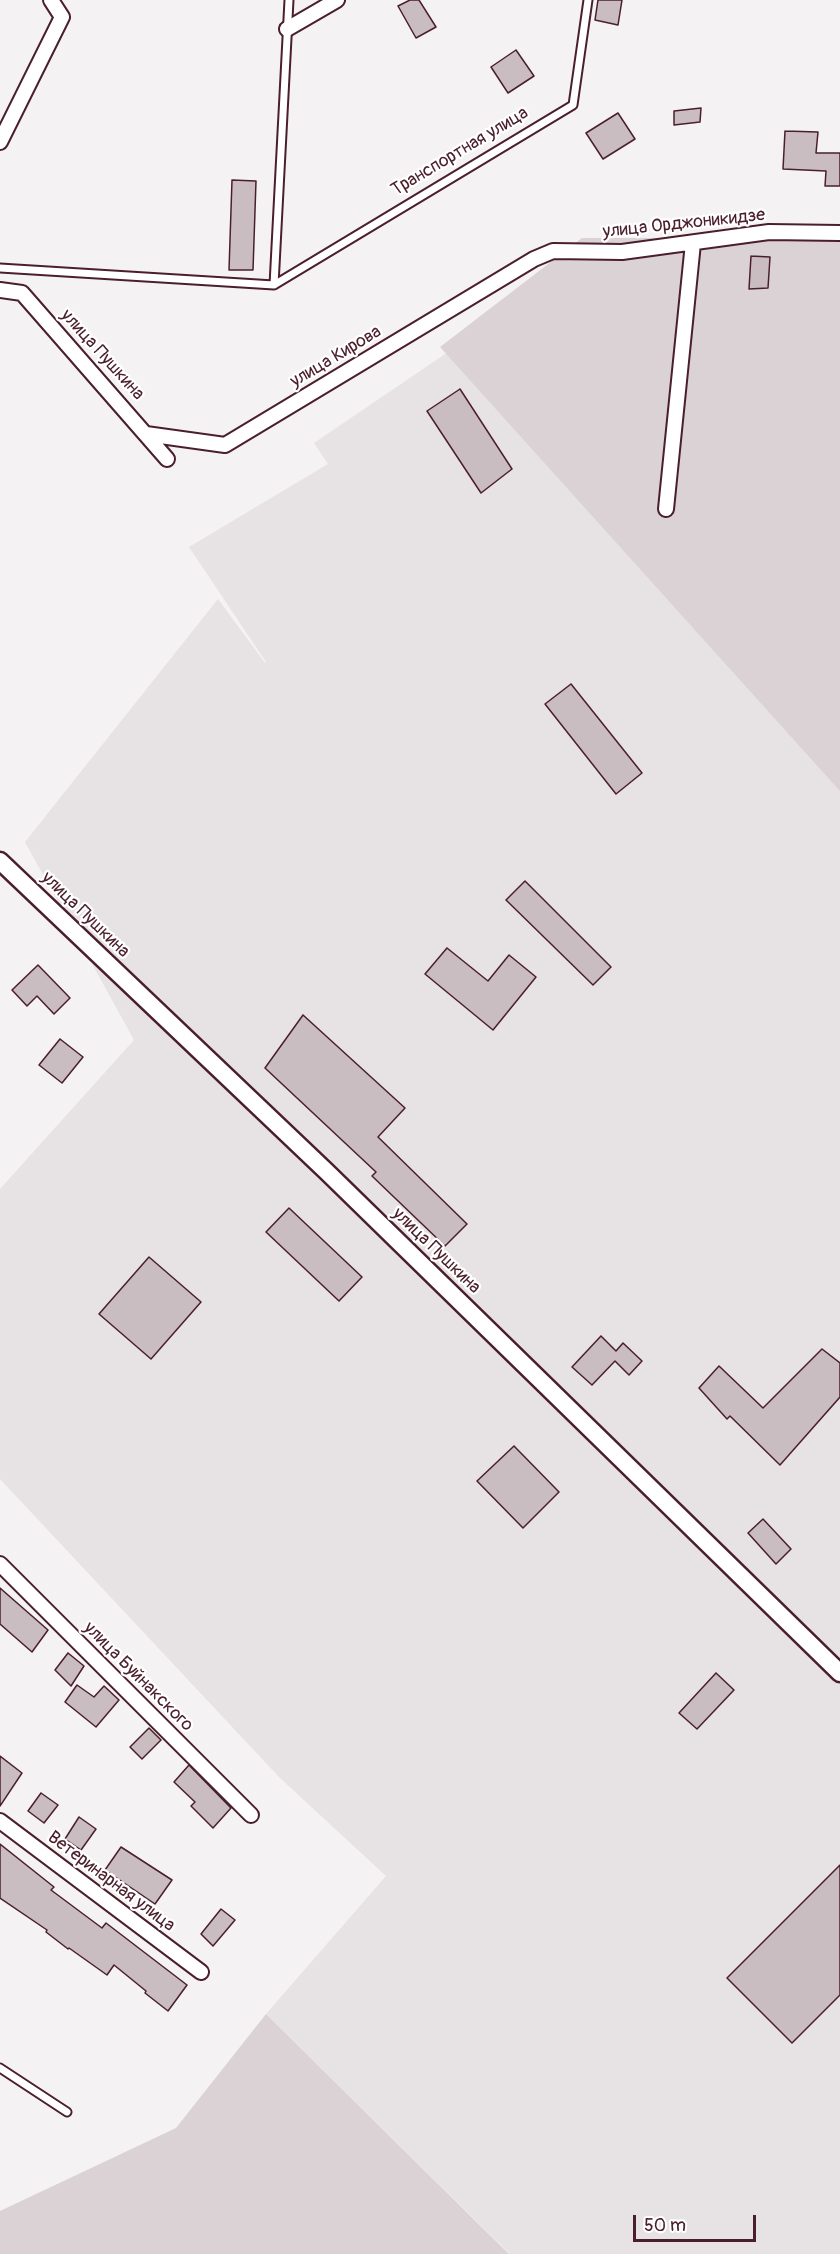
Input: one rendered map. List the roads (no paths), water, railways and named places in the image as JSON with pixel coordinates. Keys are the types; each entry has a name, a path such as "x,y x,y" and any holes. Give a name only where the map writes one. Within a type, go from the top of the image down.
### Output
{"street":[{"path":"0,142 62,17 51,0"},
{"path":"287,29 337,0"},
{"name":"улица Орджоникидзе","path":"534,259 553,251 622,252 769,232 840,233"},
{"path":"666,509 693,243"},
{"name":"улица Кирова","path":"146,434 225,445 534,259"},
{"name":"улица Пушкина","path":"0,290 22,293 167,459"},
{"name":"улица Пушкина","path":"0,861 327,1172 840,1673"},
{"name":"улица Буйнакского","path":"0,1564 251,1815"},
{"name":"Ветеринарная улица","path":"0,1821 201,1972"}],"lane":[{"path":"0,268 274,285 289,0"},
{"name":"Транспортная улица","path":"274,285 573,105 588,0"},
{"path":"0,2068 67,2112"}]}
